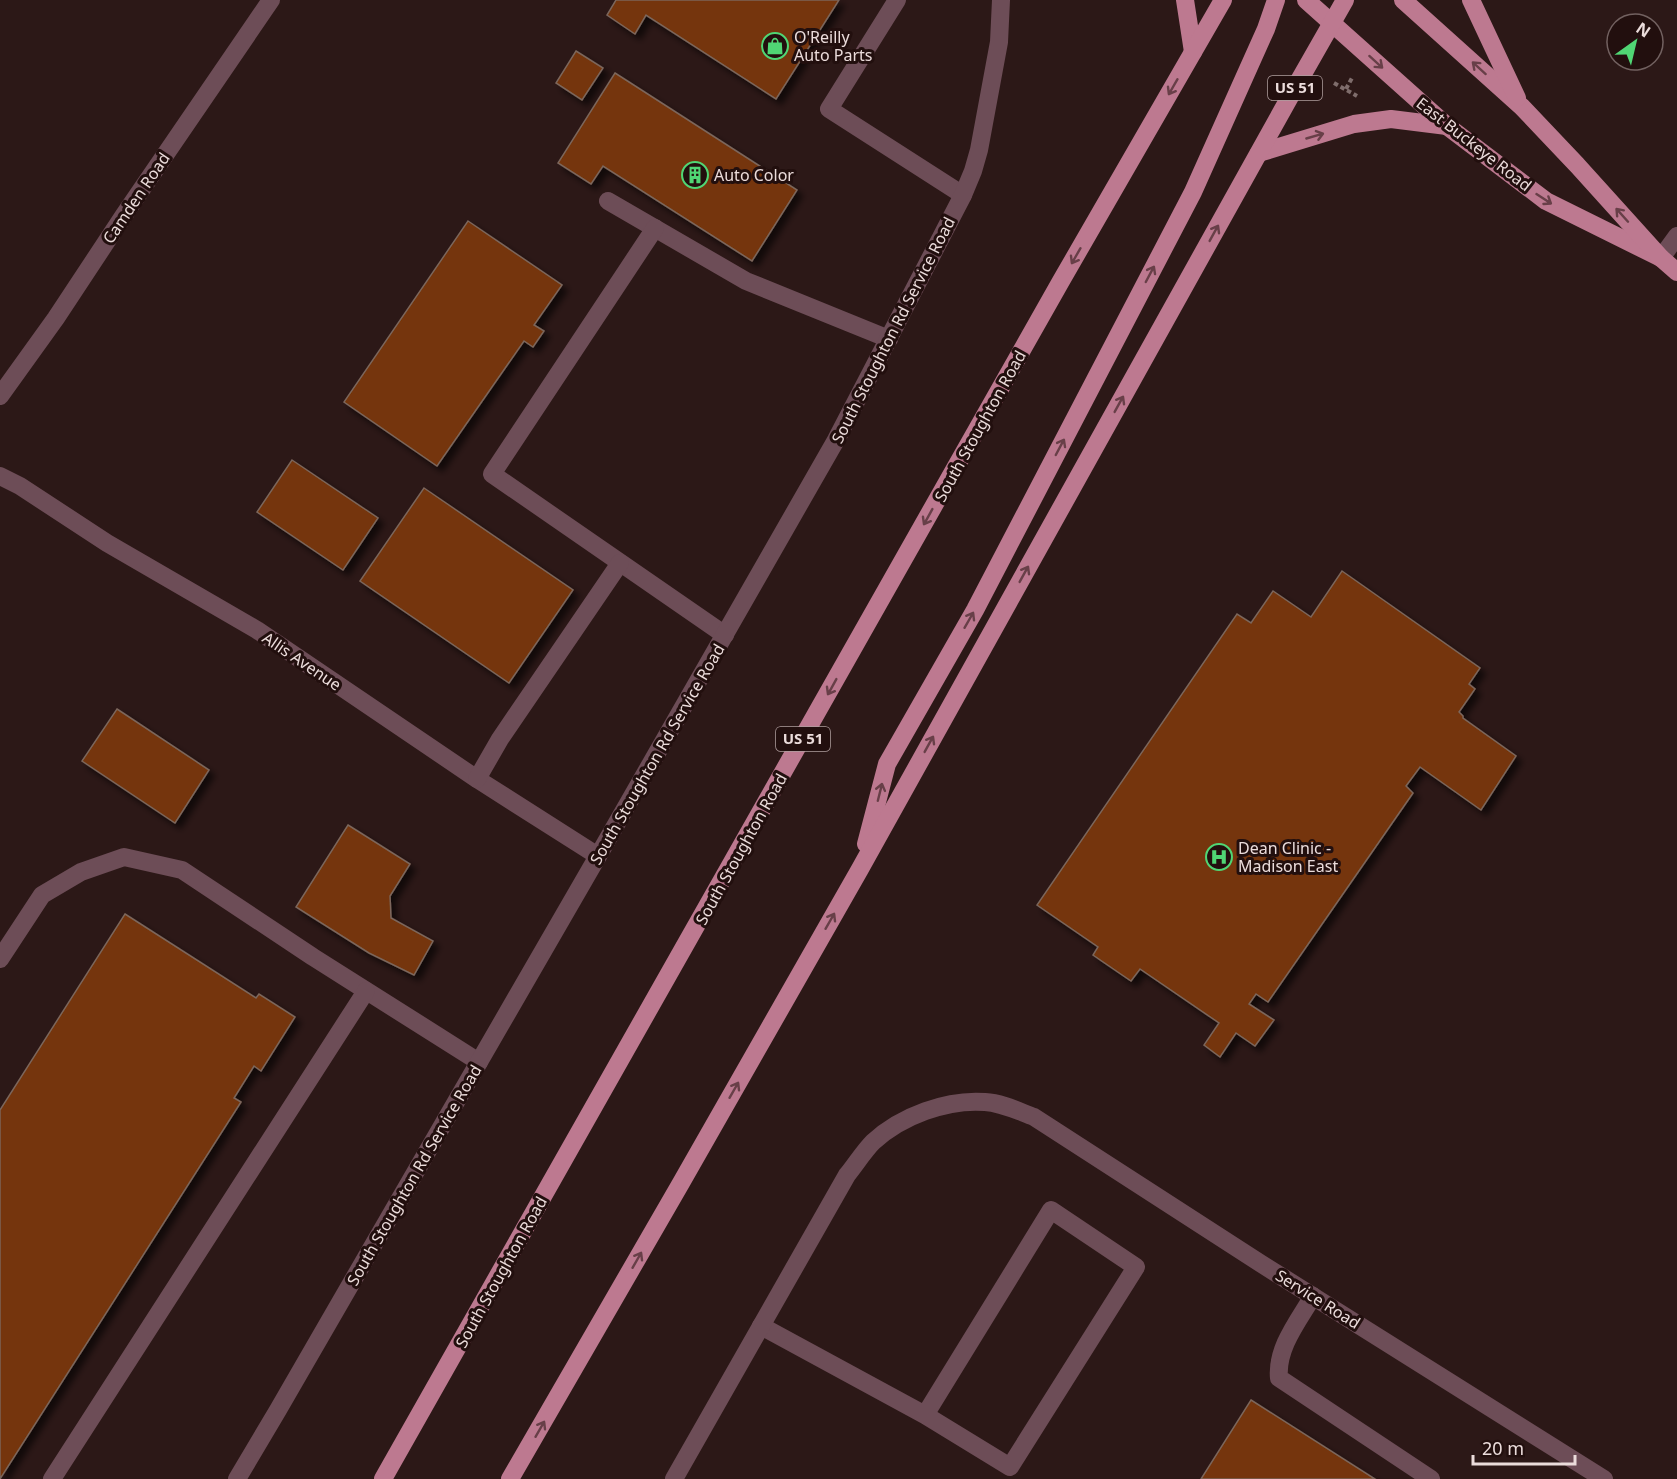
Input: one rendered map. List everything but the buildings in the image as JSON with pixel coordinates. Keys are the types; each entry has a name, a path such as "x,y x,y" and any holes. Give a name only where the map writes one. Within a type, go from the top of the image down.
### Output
{"main road":[{"path":"1185,0 1194,52"},
{"name":"South Stoughton Road","path":"384,1479 1061,281 1223,0"},
{"path":"860,869 887,764 975,610 1193,192 1266,29 1276,0"},
{"name":"East Buckeye Road","path":"1306,0 1447,126 1546,201 1661,258"},
{"path":"1330,0 1332,23"},
{"name":"US 51","path":"510,1479 860,869 1345,0"},
{"name":"East Buckeye Road","path":"1403,0 1522,107 1661,258 1677,272"},
{"path":"1471,0 1522,107"},
{"path":"1259,153 1354,124 1391,119 1447,126"}],"street":[{"name":"Camden Road","path":"0,396 56,318 271,0"},
{"path":"897,0 829,109 963,195"},
{"name":"South Stoughton Rd Service Road","path":"237,1479 725,635 836,440 889,339 973,171 999,42 1001,0"},
{"path":"608,201 746,281 889,339"},
{"path":"655,228 492,474 725,635"},
{"path":"1661,258 1677,236"},
{"name":"Allis Avenue","path":"0,476 20,486 107,543 257,630 477,779 598,856"},
{"path":"477,779 500,739 620,563"},
{"path":"0,959 42,895 81,872 124,857 182,870 479,1062"},
{"path":"52,1479 366,991"},
{"name":"Service Road","path":"761,1326 847,1175 872,1143 886,1131 911,1116 937,1107 968,1102 986,1102 1034,1117 1604,1479"},
{"path":"674,1479 761,1326 925,1415 1010,1467 1137,1268 1051,1210 925,1415"},
{"path":"1313,1296 1289,1336 1278,1366 1279,1378 1431,1479"}],"path":[{"path":"1346,89 1354,75"},
{"path":"1334,83 1358,97"}],"place":[{"name":"O'Reilly Auto Parts","path":"775,46"},
{"name":"Auto Color","path":"695,175"},
{"name":"Dean Clinic - Madison East","path":"1219,857"}]}
